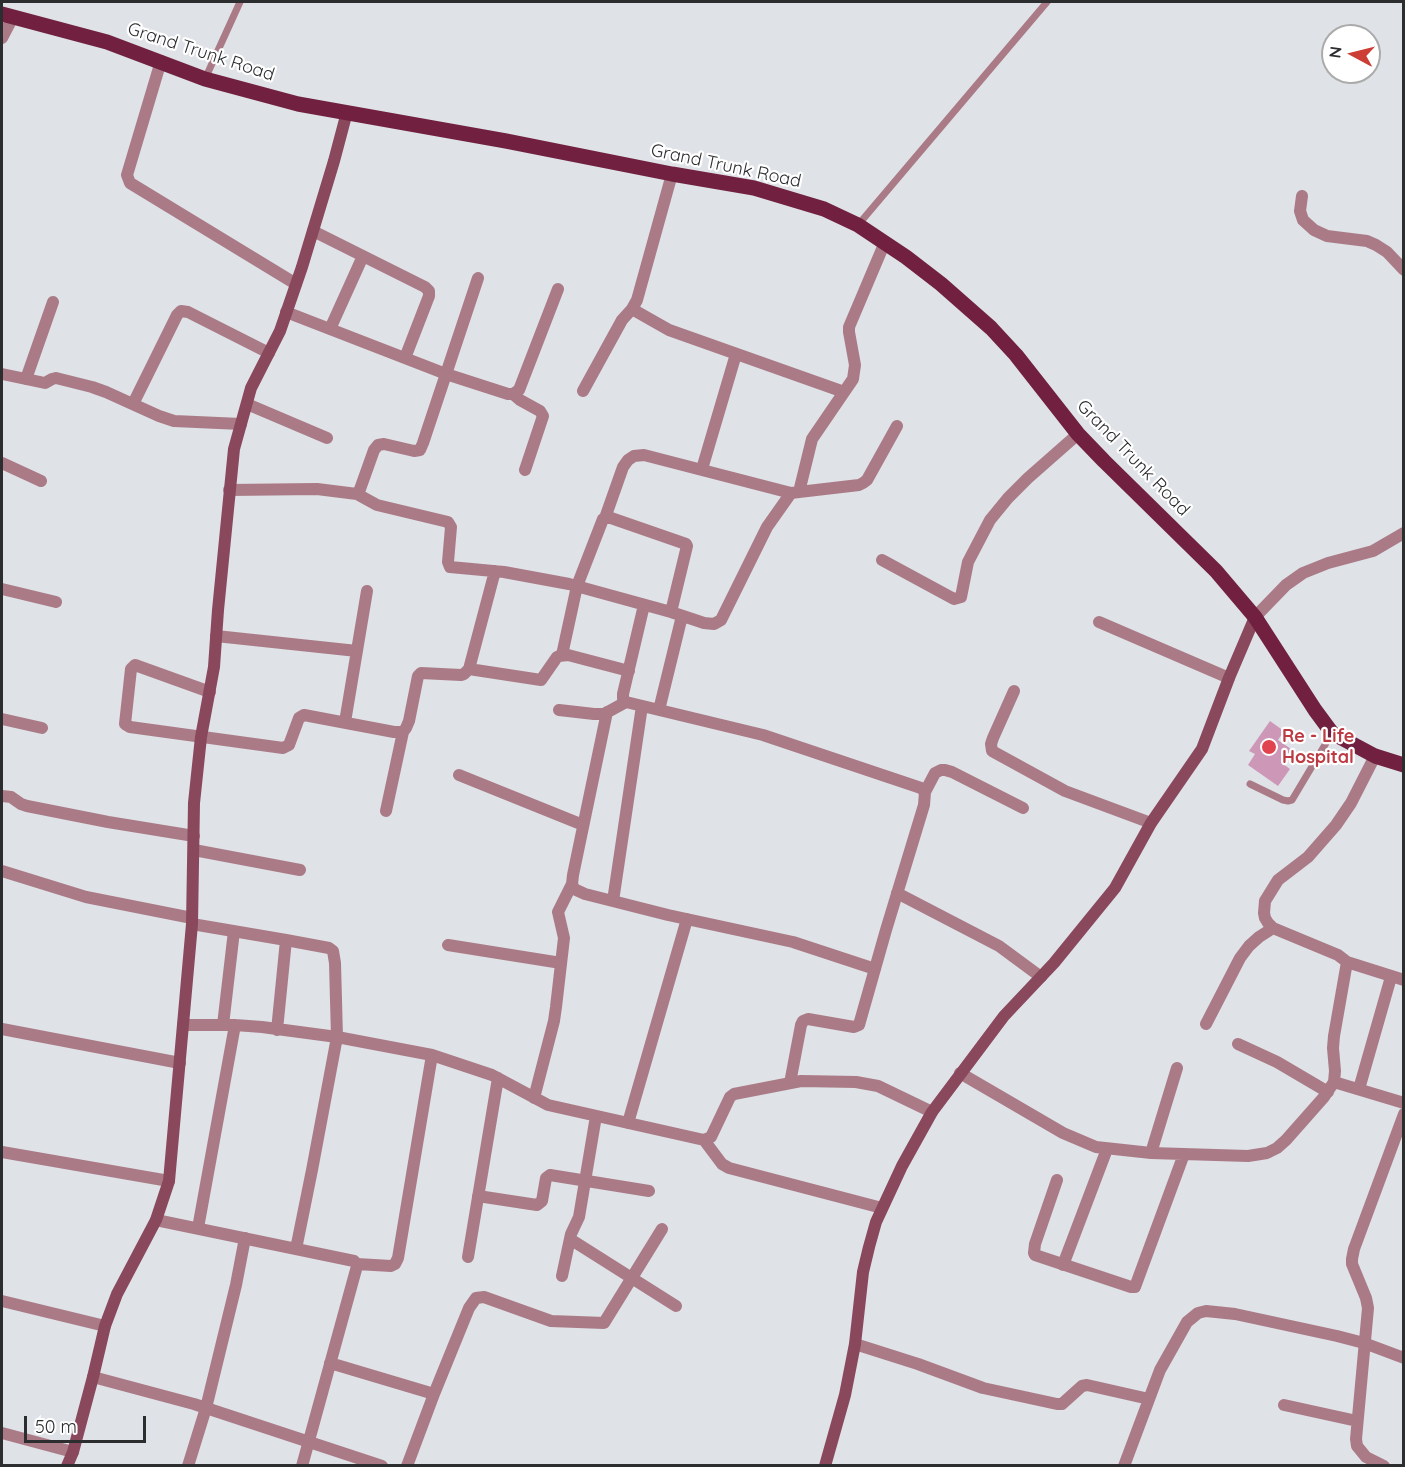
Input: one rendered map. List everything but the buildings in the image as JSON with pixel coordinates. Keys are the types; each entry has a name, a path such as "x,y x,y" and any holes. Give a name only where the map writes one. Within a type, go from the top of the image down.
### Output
{"main road":[{"name":"Grand Trunk Road","path":"7,16 107,42 205,78 298,104 528,145 764,191 824,209 858,225 941,284 991,328 1016,355 1078,434 1216,571 1256,617 1332,733 1375,756 1404,765"}],"street":[{"path":"2,38 7,16"},
{"path":"160,61 127,175 130,183 296,284"},
{"path":"67,1466 73,1452 105,1326 117,1294 156,1220 169,1181 192,921 194,803 201,737 214,667 234,449 251,388 280,331 296,284 347,112"},
{"path":"583,391 622,320 638,300 672,174"},
{"path":"1302,196 1300,211 1303,220 1314,230 1327,236 1366,241 1376,245 1387,252 1404,270"},
{"path":"313,231 429,291 405,358"},
{"path":"229,490 316,489 357,494 377,505 448,522 451,527 449,566 495,571 577,586 714,624 721,620 767,527 795,493 801,489 807,452 812,439 853,379 855,365 849,327 885,242"},
{"path":"330,329 363,256"},
{"path":"357,494 374,450 378,446 384,444 414,451 420,450 478,278"},
{"path":"286,312 446,374 513,394 519,390 558,289"},
{"path":"26,379 53,302"},
{"path":"632,309 669,330 844,392"},
{"path":"133,404 181,311 188,312 269,353"},
{"path":"702,470 736,354"},
{"path":"2,374 45,383 57,378 99,389 174,421 241,424"},
{"path":"513,394 540,411 543,416 525,470"},
{"path":"247,404 327,438"},
{"path":"562,655 577,586 623,467 628,460 644,454 795,493 859,485 867,480 897,426"},
{"path":"882,560 954,599 961,597 968,562 990,520 1028,478 1078,434"},
{"path":"2,463 41,481"},
{"path":"605,518 687,546 659,710"},
{"path":"825,1466 845,1395 855,1344 863,1272 874,1230 902,1166 932,1112 1004,1016 1054,963 1115,888 1152,823 1202,749 1229,678 1256,617 1286,585 1303,573 1328,563 1373,551 1404,533"},
{"path":"386,811 418,676 421,673 464,675 469,669 495,571"},
{"path":"2,589 56,602"},
{"path":"345,722 367,591"},
{"path":"626,702 623,694 644,605"},
{"path":"1099,622 1229,678"},
{"path":"216,636 357,651"},
{"path":"469,669 541,680 557,657 568,655 629,670"},
{"path":"210,692 137,665 132,666 125,725 286,748 301,716 309,715 403,732"},
{"path":"1014,691 993,738 992,751 1065,791 1152,823"},
{"path":"559,710 594,714 607,712 626,702 763,735 921,788 925,792"},
{"path":"613,901 642,706"},
{"path":"534,1098 554,1021 564,938 558,912 572,884 607,712"},
{"path":"2,719 42,728"},
{"path":"1359,1089 1397,978 1347,962 1338,955 1273,927 1268,923 1264,913 1268,894 1278,880 1308,857 1336,825 1351,803 1375,756"},
{"path":"790,1083 803,1022 808,1019 858,1026 924,805 925,792 935,773 940,770 952,772 1023,808"},
{"path":"459,775 583,825"},
{"path":"2,796 38,808 194,836"},
{"path":"194,850 300,870"},
{"path":"2,871 86,897 234,931 329,948 333,951 337,1037 296,1249"},
{"path":"572,884 579,892 687,920 793,942 875,969"},
{"path":"897,893 999,946 1041,977"},
{"path":"628,1123 687,920"},
{"path":"1206,1024 1240,958 1249,946 1273,927"},
{"path":"198,1228 229,1025 234,931"},
{"path":"277,1030 286,940"},
{"path":"448,945 561,963"},
{"path":"960,1073 1086,1144 1107,1149 1151,1153 1248,1156 1266,1153 1277,1148 1286,1140 1331,1087 1335,1071 1334,1036 1347,962"},
{"path":"183,1025 229,1025 337,1037 432,1055 498,1078 548,1105 704,1140 711,1137 730,1097 734,1094 801,1081 866,1083 878,1086 932,1112"},
{"path":"2,1029 180,1063"},
{"path":"1238,1044 1331,1087 1359,1089 1404,1102"},
{"path":"156,1220 354,1261 357,1264 391,1266 395,1264 398,1258 432,1055"},
{"path":"1151,1153 1177,1068"},
{"path":"468,1257 498,1078"},
{"path":"1384,1466 1366,1457 1357,1446 1357,1421 1368,1308 1352,1264 1352,1255 1404,1114"},
{"path":"562,1276 570,1239 579,1217 596,1116"},
{"path":"704,1140 722,1164 729,1168 882,1208"},
{"path":"1063,1265 1107,1149"},
{"path":"2,1152 169,1181"},
{"path":"1058,1180 1035,1244 1034,1253 1063,1265 1136,1287 1184,1154"},
{"path":"477,1196 537,1205 542,1201 547,1176 550,1175 649,1191"},
{"path":"407,1466 469,1308 476,1298 484,1297 552,1321 604,1323 662,1229"},
{"path":"188,1466 206,1408 245,1239"},
{"path":"570,1239 676,1306"},
{"path":"302,1466 357,1264"},
{"path":"2,1301 105,1326"},
{"path":"1124,1466 1160,1370 1187,1322 1202,1311 1235,1314 1337,1336 1404,1358"},
{"path":"855,1344 983,1388 1056,1404 1062,1404 1082,1386 1087,1385 1149,1399"},
{"path":"330,1363 434,1394"},
{"path":"93,1377 206,1408 382,1466"},
{"path":"1284,1405 1357,1421"},
{"path":"2,1433 73,1452"}],"lane":[{"path":"205,78 240,2"},
{"path":"858,225 1047,2"},
{"path":"1250,784 1285,801 1292,800 1332,733"}],"place":[{"name":"Re - Life Hospital","path":"1269,747"}]}
